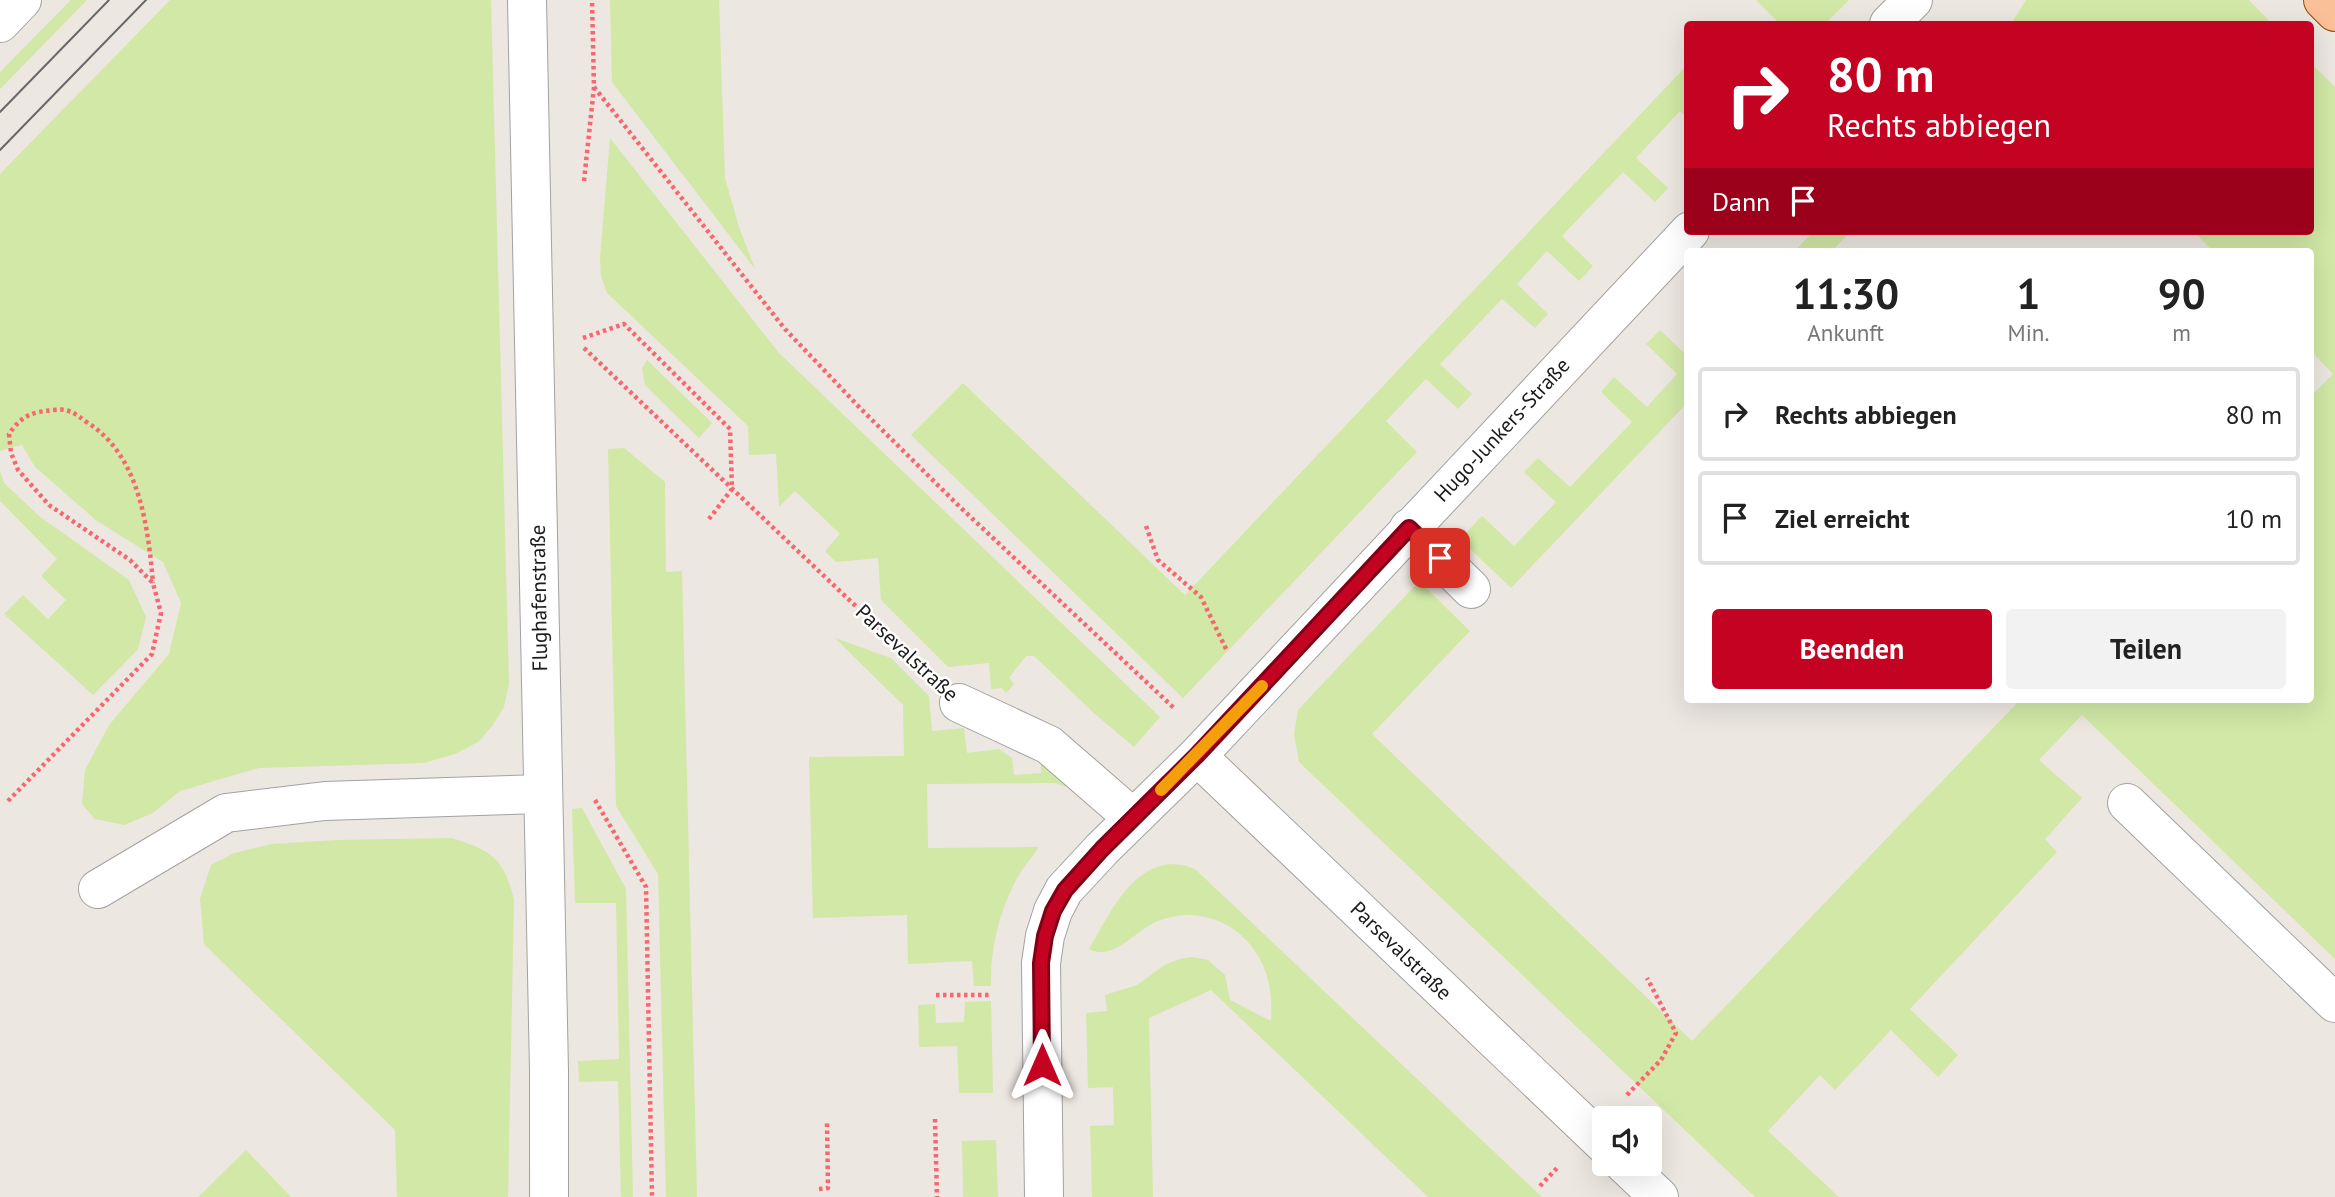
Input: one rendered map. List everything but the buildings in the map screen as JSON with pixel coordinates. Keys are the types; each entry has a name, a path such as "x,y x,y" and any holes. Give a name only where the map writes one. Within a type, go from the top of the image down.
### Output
{"main road":[{"path":"2323,0 2335,12"}],"street":[{"path":"0,23 22,0"},
{"name":"Flughafenstraße","path":"527,0 549,1071 549,1197"},
{"path":"1892,21 1913,0"},
{"name":"Hugo-Junkers-Straße","path":"1044,1197 1041,963 1045,936 1053,911 1065,890 1197,755 1686,235"},
{"path":"1409,528 1471,589"},
{"name":"Parsevalstraße","path":"959,703 1049,746 1104,790 1133,818"},
{"name":"Parsevalstraße","path":"1197,755 1592,1134"},
{"path":"98,889 226,813 325,801 542,794"},
{"path":"2127,803 2335,1003"},
{"path":"1637,1176 1659,1197"}],"path":[{"path":"583,192 594,87 592,0"},
{"path":"594,87 785,328 861,409 961,508 1179,713 1197,755"},
{"name":"Parsevalstraße","path":"732,489 730,429 624,324 576,341 690,450 959,703"},
{"path":"8,801 152,654 161,613 153,583 149,536 133,478 104,433 66,408 32,412 16,424 9,434 11,453 18,470 49,505 130,559 153,583"},
{"path":"709,519 732,489"},
{"path":"1146,526 1157,560 1201,597 1230,659"},
{"path":"591,793 646,887 652,1197"},
{"path":"1640,1082 1661,1060 1676,1033 1647,978"},
{"path":"936,995 1002,995"},
{"path":"935,1119 937,1197"},
{"path":"819,1189 828,1188 827,1122"}],"green space":[{"path":"71,0 87,0 0,89 0,72"},
{"path":"170,0 491,0 509,684 504,707 493,725 478,742 455,754 424,763 259,768 180,791 153,813 124,825 95,819 82,804 85,770 109,725 169,654 181,603 163,562 97,521 35,467 22,445 0,451 0,174"},
{"path":"610,0 719,0 725,178 755,269 612,82"},
{"path":"1756,0 1849,0 1828,21 1777,21"},
{"path":"2026,0 2249,0 2269,21 2013,21"},
{"path":"2314,66 2335,87 2335,959 2082,715 2039,760 2082,798 2045,839 2057,852 1910,1009 1958,1055 1938,1077 1891,1030 1835,1090 1820,1075 1768,1131 1839,1197 1755,1197 1299,762 1294,735 1298,710 1414,587 1423,585 1470,631 1372,734 1692,1041 2017,703 2314,703 2314,393 2333,374 2314,354 2314,248 2210,248 2197,235 2314,235"},
{"path":"1684,68 1684,114 1680,111 1636,158 1668,188 1655,202 1623,172 1562,236 1593,266 1579,281 1547,251 1517,284 1548,314 1535,328 1502,299 1440,364 1472,394 1458,409 1426,379 1386,421 1417,452 1183,698 911,435 963,383 1185,595"},
{"path":"610,138 779,353 1160,717 1134,747 1034,656 1026,656 1009,678 1014,684 1006,693 1002,688 991,689 989,663 948,667 881,600 878,558 836,562 825,551 840,534 795,491 779,507 776,454 749,455 748,426 607,293 601,276 600,258"},
{"path":"1810,235 1847,235 1835,248 1798,248"},
{"path":"1660,330 1684,353 1684,406 1511,588 1465,544 1466,533 1482,516 1514,546 1556,502 1524,472 1538,458 1570,487 1632,422 1601,392 1614,377 1647,407 1677,374 1646,344"},
{"path":"647,360 712,423 699,438 645,385 642,368"},
{"path":"624,448 665,482 666,572 682,571 697,1197 666,1197 658,874 616,806 608,449"},
{"path":"0,471 4,483 39,516 129,580 146,617 138,649 93,695 4,614 23,595 48,619 66,600 41,576 57,559 0,501"},
{"path":"835,638 891,658 929,696 932,731 964,728 967,753 999,749 1012,758 1014,775 1041,773 1041,758 1068,781 1066,787 1055,783 927,784 928,848 1039,847 1016,879 1008,896 996,934 991,986 974,986 972,961 908,964 907,915 813,918 809,757 904,756 903,705"},
{"path":"582,808 626,889 633,1197 621,1197 618,1081 579,1082 578,1061 619,1059 616,903 575,903 572,809"},
{"path":"452,838 487,852 501,865 514,900 508,1197 397,1197 395,1130 204,944 200,899 211,865 234,853 271,844"},
{"path":"1170,864 1195,869 1542,1197 1428,1197 1211,990 1149,1018 1153,1197 1092,1197 1090,1126 1114,1125 1113,1087 1088,1088 1086,1013 1107,1011 1105,995 1137,985 1166,964 1192,957 1208,960 1225,975 1230,1000 1271,1021 1270,989 1260,959 1237,932 1214,919 1189,915 1163,919 1113,949 1097,952 1089,949 1112,909 1131,884 1156,867"},
{"path":"991,1001 993,1093 959,1093 957,1046 919,1047 918,1005 935,1004 936,1023 964,1022 965,1002"},
{"path":"996,1140 998,1197 963,1197 962,1141"},
{"path":"246,1150 291,1197 198,1197"}],"tram line":[{"path":"0,112 109,0"},
{"path":"0,150 146,0"}],"slow traffic":[{"path":"1161,790 1262,686"}],"route":[{"path":"1042,1065 1041,963 1045,936 1053,911 1065,890 1102,849 1197,755 1409,528 1440,558"}]}
